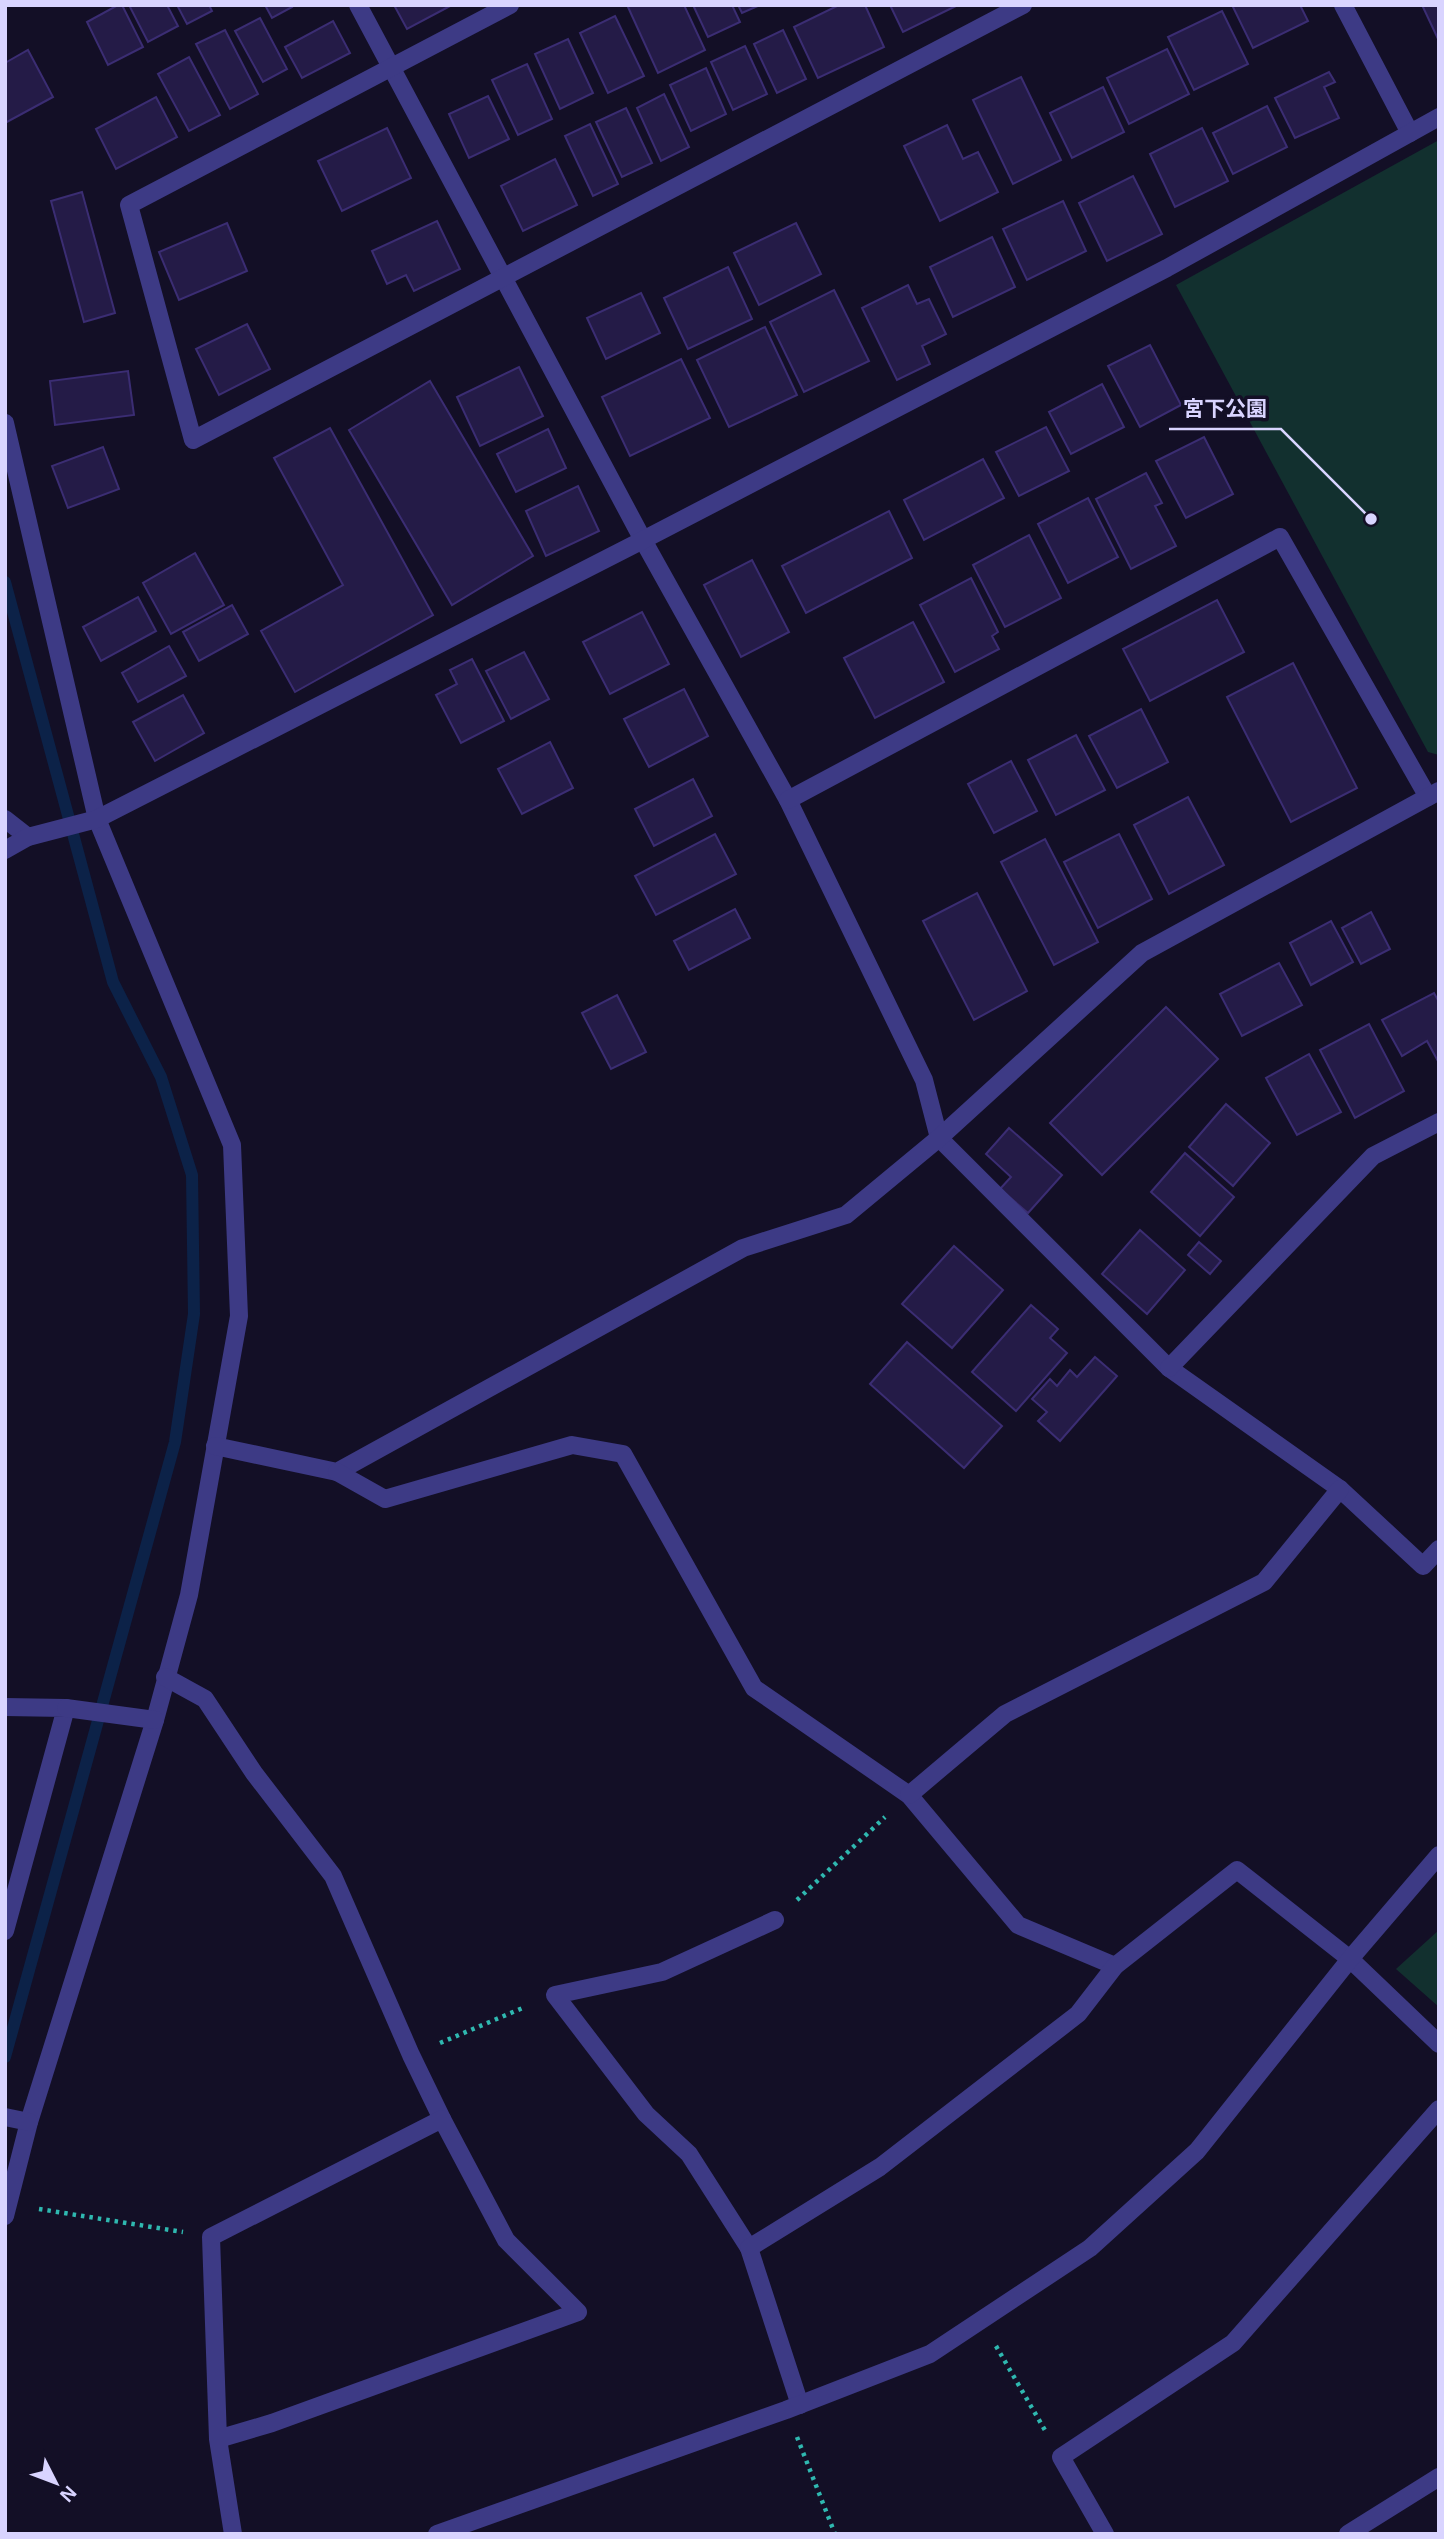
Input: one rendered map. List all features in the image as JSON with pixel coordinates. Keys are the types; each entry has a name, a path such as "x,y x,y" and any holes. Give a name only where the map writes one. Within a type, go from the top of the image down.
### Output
{"street":[{"path":"358,5 643,540 788,800 925,1080 939,1138 1169,1368 1340,1489 1423,1566 1439,1549"},
{"path":"510,5 129,205 193,440 1023,5"},
{"path":"1343,5 1410,133"},
{"path":"5,850 28,837 97,819 643,540 1167,268 1439,117"},
{"path":"5,423 97,819 232,1145 239,1316 189,1595 155,1720 29,2122 7,2210"},
{"path":"337,1472 743,1248 846,1215 939,1138 1142,953 1433,794 1280,537 788,800"},
{"path":"5,819 28,837"},
{"path":"1169,1368 1373,1156 1439,1122"},
{"path":"215,1447 337,1472 385,1499 572,1445 624,1454 754,1688 909,1795 1018,1925 1115,1966"},
{"path":"909,1795 1004,1714 1264,1582 1340,1489"},
{"path":"165,1677 205,1699 254,1773 333,1876 411,2055 506,2240 578,2312 272,2423 218,2439"},
{"path":"5,1707 66,1708 155,1720"},
{"path":"5,1931 66,1708"},
{"path":"437,2534 793,2407 930,2354 1090,2248 1197,2151 1350,1959 1439,1855"},
{"path":"749,2248 902,2150 1078,2014 1115,1966 1237,1870 1350,1959 1439,2044"},
{"path":"775,1920 662,1972 555,1995 646,2114 690,2154 749,2248 793,2407"},
{"path":"1105,2534 1060,2457 1233,2343 1439,2109"},
{"path":"5,2117 29,2122"},
{"path":"233,2534 218,2439 211,2237 442,2119"},
{"path":"1348,2534 1439,2477"}],"path":[{"path":"775,1920 909,1795"},
{"path":"411,2055 555,1995"},
{"path":"7,2210 211,2237"},
{"path":"981,2320 1060,2457"},
{"path":"793,2407 835,2534"}],"green space":[{"path":"1439,140 1439,755 1428,752 1176,285"},
{"path":"1439,1930 1439,2007 1396,1969"}],"building":[{"path":"122,5 143,47 108,65 87,22"},
{"path":"129,5 167,5 178,26 148,42"},
{"path":"177,5 209,5 212,11 187,24"},
{"path":"265,5 291,5 292,7 272,18"},
{"path":"394,5 452,5 407,29"},
{"path":"684,5 705,50 658,73 628,7"},
{"path":"693,5 732,5 740,22 708,37"},
{"path":"738,5 760,5 742,13"},
{"path":"839,5 865,5 884,47 818,78 794,27"},
{"path":"890,5 958,5 903,32"},
{"path":"1232,5 1300,5 1308,21 1253,48"},
{"path":"1422,5 1439,5 1439,41"},
{"path":"1222,11 1248,64 1194,90 1168,37"},
{"path":"615,16 644,76 608,93 580,33"},
{"path":"260,18 287,69 263,82 235,31"},
{"path":"333,21 350,53 302,78 285,47"},
{"path":"225,30 258,94 230,109 196,44"},
{"path":"783,30 806,79 777,93 754,44"},
{"path":"568,39 593,93 560,109 535,54"},
{"path":"745,46 767,94 733,110 711,62"},
{"path":"1167,49 1189,94 1129,124 1107,78"},
{"path":"28,50 53,97 5,123 5,63"},
{"path":"189,57 220,115 189,131 158,74"},
{"path":"527,64 552,119 518,135 492,80"},
{"path":"706,68 726,114 691,131 670,85"},
{"path":"1329,72 1335,82 1324,87 1339,118 1295,138 1275,98"},
{"path":"1021,77 1061,160 1013,184 973,100"},
{"path":"1103,87 1124,132 1072,158 1050,113"},
{"path":"664,94 689,147 661,161 637,108"},
{"path":"488,96 509,139 469,158 449,114"},
{"path":"156,97 177,137 116,169 96,129"},
{"path":"1267,106 1287,147 1233,174 1213,133"},
{"path":"626,108 652,163 622,177 596,122"},
{"path":"590,124 618,184 593,196 565,136"},
{"path":"947,125 963,159 978,152 998,192 940,221 904,146"},
{"path":"387,128 411,178 342,211 318,161"},
{"path":"1202,128 1228,181 1175,207 1150,154"},
{"path":"555,159 577,205 523,231 501,186"},
{"path":"1133,176 1162,234 1107,261 1079,203"},
{"path":"82,192 115,313 84,322 51,201"},
{"path":"1063,201 1086,251 1027,280 1003,229"},
{"path":"437,221 460,269 414,291 406,275 387,284 372,251"},
{"path":"227,223 247,271 179,300 159,252"},
{"path":"796,223 821,274 759,305 734,253"},
{"path":"992,237 1015,287 953,317 930,267"},
{"path":"728,267 752,319 688,349 664,298"},
{"path":"908,285 917,304 929,299 946,334 922,346 930,364 897,380 862,308"},
{"path":"834,290 869,361 804,392 770,322"},
{"path":"641,293 660,333 606,359 587,318"},
{"path":"247,324 270,369 219,395 196,349"},
{"path":"765,327 797,395 729,427 697,360"},
{"path":"1150,345 1181,405 1140,427 1108,366"},
{"path":"681,359 710,418 630,456 602,397"},
{"path":"519,367 543,416 480,446 457,397"},
{"path":"128,371 134,415 55,425 50,381"},
{"path":"430,381 533,556 452,605 349,430"},
{"path":"1102,384 1124,427 1071,454 1049,412"},
{"path":"1046,427 1069,471 1019,496 996,452"},
{"path":"330,428 433,615 295,692 261,631 343,585 274,458"},
{"path":"548,429 566,468 516,492 497,454"},
{"path":"1204,437 1233,494 1186,518 1156,461"},
{"path":"103,447 119,489 68,508 52,466"},
{"path":"983,459 1004,498 924,540 904,500"},
{"path":"1146,473 1162,503 1155,506 1176,546 1131,569 1096,499"},
{"path":"578,486 599,531 546,556 526,511"},
{"path":"1088,498 1118,557 1068,583 1038,524"},
{"path":"889,511 912,558 806,613 782,566"},
{"path":"1029,535 1061,598 1005,627 973,565"},
{"path":"195,553 224,605 171,634 143,583"},
{"path":"752,560 789,632 741,657 704,585"},
{"path":"971,578 998,632 992,636 999,649 955,672 920,605"},
{"path":"138,597 156,631 101,661 83,627"},
{"path":"1217,600 1244,652 1150,701 1123,649"},
{"path":"232,605 248,634 199,661 183,632"},
{"path":"642,612 669,664 610,694 583,642"},
{"path":"913,622 944,682 875,718 844,658"},
{"path":"169,646 186,676 138,702 122,673"},
{"path":"524,652 549,699 511,719 486,671"},
{"path":"472,659 504,721 461,743 436,695 457,684 450,670"},
{"path":"1293,663 1357,788 1291,822 1227,697"},
{"path":"684,689 708,736 649,767 624,719"},
{"path":"183,695 204,733 155,761 133,722"},
{"path":"1141,709 1168,762 1117,788 1089,736"},
{"path":"1076,735 1105,790 1056,815 1028,760"},
{"path":"550,742 573,788 522,814 498,769"},
{"path":"1011,761 1037,811 994,833 968,784"},
{"path":"693,779 712,816 654,846 635,809"},
{"path":"1188,797 1224,865 1169,894 1134,825"},
{"path":"715,834 736,874 656,915 635,876"},
{"path":"1119,834 1152,899 1098,928 1064,862"},
{"path":"1045,839 1098,942 1054,965 1001,862"},
{"path":"977,893 1027,991 974,1020 923,921"},
{"path":"735,909 750,938 689,970 674,941"},
{"path":"1371,912 1390,949 1361,964 1342,928"},
{"path":"1331,921 1353,962 1311,985 1290,943"},
{"path":"1279,963 1302,1005 1242,1036 1220,994"},
{"path":"1434,993 1439,1002 1439,1063 1427,1041 1402,1056 1382,1020"},
{"path":"617,995 646,1052 611,1069 582,1013"},
{"path":"1166,1007 1218,1059 1102,1175 1050,1123"},
{"path":"1369,1024 1404,1091 1355,1118 1320,1050"},
{"path":"1309,1054 1341,1112 1297,1135 1266,1078"},
{"path":"1226,1104 1270,1143 1233,1186 1189,1147"},
{"path":"1009,1128 1062,1175 1028,1213 1000,1189 1011,1177 986,1154"},
{"path":"1185,1153 1234,1197 1200,1236 1151,1192"},
{"path":"1140,1230 1185,1270 1147,1314 1102,1274"},
{"path":"1199,1242 1221,1261 1210,1274 1188,1255"},
{"path":"954,1246 1003,1290 952,1348 902,1304"},
{"path":"1031,1305 1058,1329 1050,1338 1067,1353 1016,1411 972,1372"},
{"path":"907,1342 1002,1426 964,1468 870,1384"},
{"path":"1095,1357 1117,1376 1060,1441 1038,1421 1047,1412 1032,1399 1050,1379 1057,1386 1070,1370 1077,1377"}],"waterway":[{"path":"5,582 113,982 161,1077 192,1175 194,1314 175,1442 5,2057"}],"place":[{"name":"宮下公園","path":"1371,519"}]}
